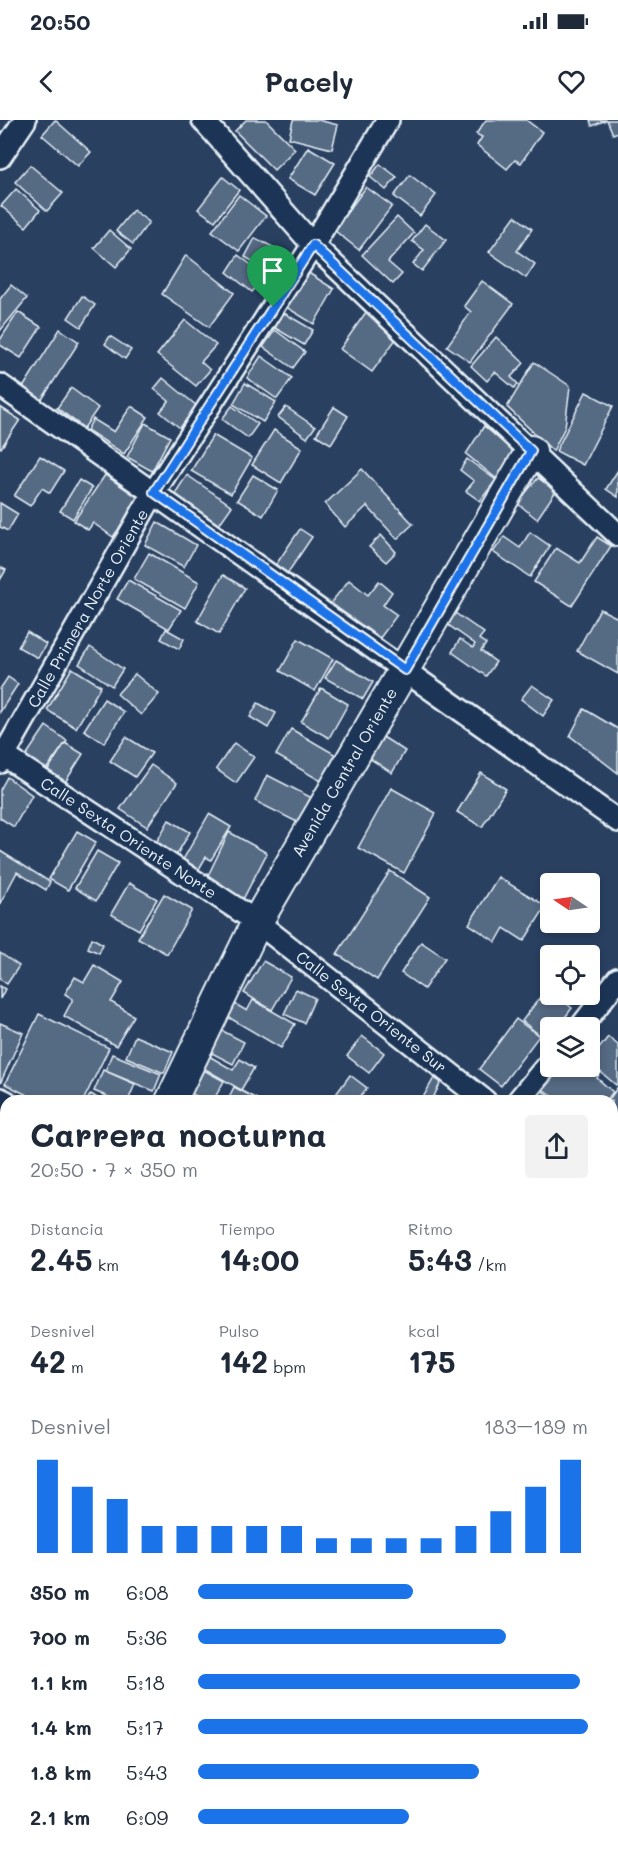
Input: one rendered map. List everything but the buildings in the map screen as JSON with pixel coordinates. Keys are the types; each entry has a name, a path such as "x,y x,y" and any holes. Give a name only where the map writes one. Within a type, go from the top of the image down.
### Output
{"street":[{"path":"0,157 25,120"},
{"path":"203,120 313,245 618,535"},
{"name":"Calle Primera Norte Oriente","path":"1,757 154,492 313,245 388,120"},
{"path":"0,385 618,821"},
{"name":"Avenida Central Oriente","path":"174,1095 257,922 531,451"},
{"name":"Calle Sexta Oriente Norte","path":"1,757 257,922"},
{"name":"Calle Sexta Oriente Sur","path":"257,922 477,1095"},
{"path":"589,1017 618,979"},
{"path":"523,1095 540,1074"}],"route":[{"path":"313,245 531,451 405,670 154,492 273,307 313,245"}]}
